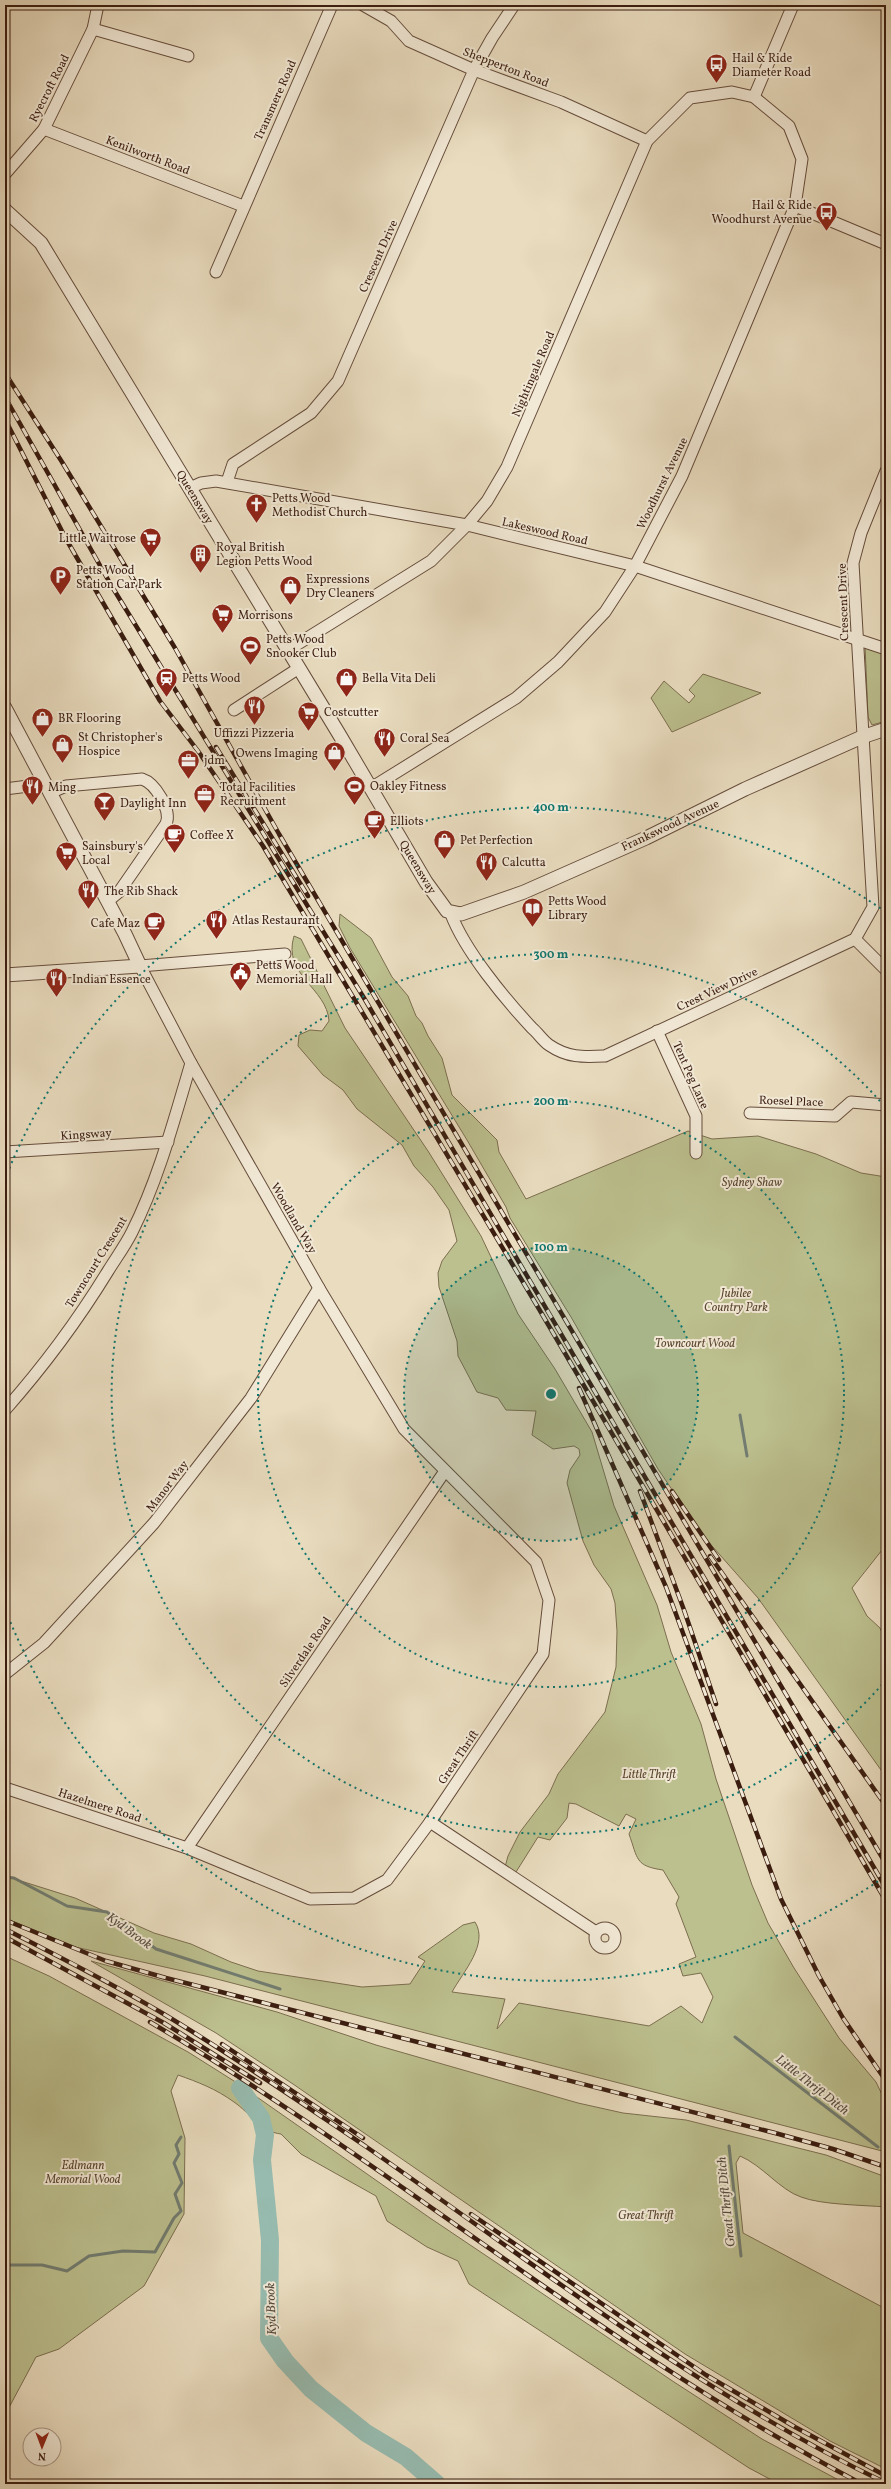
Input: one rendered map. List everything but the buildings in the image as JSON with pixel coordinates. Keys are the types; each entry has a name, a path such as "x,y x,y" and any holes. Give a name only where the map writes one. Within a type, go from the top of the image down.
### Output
{"street":[{"name":"Ryecroft Road","path":"5,174 44,129 93,29 98,5"},
{"name":"Transmere Road","path":"216,272 243,206 332,5"},
{"name":"Shepperton Road","path":"363,5 391,21 409,41 474,70 561,102 647,141"},
{"name":"Crescent Drive","path":"227,482 233,464 311,413 338,381 474,70 492,38 514,5"},
{"path":"754,97 792,5"},
{"path":"93,29 188,56"},
{"name":"Nightingale Road","path":"288,650 431,560 467,525 487,501 507,467 647,141 690,98 732,92 754,97"},
{"name":"Woodhurst Avenue","path":"371,788 492,714 540,678 605,612 635,566 682,476 795,206 802,159 789,126 754,97"},
{"name":"Kenilworth Road","path":"44,129 243,206"},
{"path":"795,206 886,244"},
{"name":"Queensway","path":"5,210 41,243 299,668 439,903 451,914"},
{"name":"Crescent Drive","path":"862,737 853,563 861,533 886,471"},
{"name":"Lakeswood Road","path":"190,488 210,481 227,482 467,525 635,566 886,649"},
{"path":"234,710 299,668"},
{"path":"5,708 108,901 140,966"},
{"name":"Frankswood Avenue","path":"451,914 461,914 544,883 862,737 886,729"},
{"path":"862,737 873,907 855,939 886,970"},
{"path":"5,789 47,788 142,779 151,783 169,817 166,824 119,892 108,901"},
{"name":"Crest View Drive","path":"451,914 457,928 474,956 520,1015 548,1045 574,1057 605,1056 855,939"},
{"path":"5,974 140,966 285,954"},
{"name":"Woodland Way","path":"140,966 190,1063 319,1288 404,1429 445,1471"},
{"name":"Tent Peg Lane","path":"657,1031 696,1116 696,1153"},
{"name":"Towncourt Crescent","path":"5,1410 48,1358 92,1297 132,1233 152,1186 168,1142 190,1063"},
{"name":"Roesel Place","path":"750,1113 835,1116 851,1102 886,1106"},
{"name":"Kingsway","path":"5,1152 168,1142"},
{"name":"Manor Way","path":"5,1674 44,1643 154,1524 251,1398 319,1288"},
{"name":"Great Thrift","path":"186,1848 310,1900 354,1898 387,1880 430,1822 543,1654 549,1600 536,1562 445,1471"},
{"name":"Silverdale Road","path":"186,1848 445,1471"},
{"name":"Hazelmere Road","path":"5,1788 186,1848"},
{"path":"430,1822 596,1932"}],"green space":[{"path":"865,645 886,652 886,721 872,725 868,717"},
{"path":"703,674 761,693 672,732 651,698 664,681 689,703 695,696 689,690"},
{"name":"Jubilee Country Park","path":"340,914 371,938 392,977 408,996 416,1016 422,1023 428,1036 442,1058 452,1095 497,1140 499,1152 526,1199 688,1131 712,1139 758,1136 816,1154 861,1173 886,1177 886,1545 852,1588 867,1616 880,1628 886,1642 886,1777 758,1598 705,1538 658,1469 571,1317 510,1218 506,1207 467,1140 350,948 339,926"},
{"name":"Little Thrift","path":"294,936 301,939 345,1028 428,1151 481,1236 518,1314 555,1369 592,1432 614,1506 657,1605 671,1652 701,1724 716,1779 752,1885 768,1923 794,1968 839,2038 876,2082 886,2103 886,2152 205,1976 75,1947 5,1918 5,1876 75,1898 154,1933 191,1944 231,1962 258,1971 362,1987 410,1984 425,1961 418,1957 463,1925 475,1922 479,1939 477,1949 468,1967 452,1992 505,1999 497,2029 519,2003 649,2026 681,2006 702,2023 713,1997 701,1973 683,1976 679,1964 696,1957 676,1904 679,1897 663,1870 647,1866 639,1860 636,1855 629,1834 636,1819 626,1814 619,1826 576,1804 569,1803 567,1818 550,1840 538,1837 516,1872 505,1867 508,1856 520,1832 549,1794 558,1774 605,1712 616,1667 617,1631 615,1603 611,1589 594,1565 583,1541 567,1483 570,1470 580,1455 579,1449 574,1446 553,1449 532,1435 536,1411 506,1410 498,1398 477,1392 458,1356 457,1341 439,1287 438,1273 442,1261 457,1241 449,1210 433,1187 414,1166 402,1145 357,1109 343,1090 323,1075 298,1046 299,1035 310,1030 322,1031 329,1021 326,1009 321,999 299,971 294,961 292,949"},
{"name":"Edlmann Memorial Wood","path":"5,1956 49,1976 188,2052 234,2081 430,2218 674,2382 762,2439 846,2484 779,2484 749,2468 469,2284 458,2261 427,2247 387,2221 376,2196 301,2154 281,2134 267,2130 240,2106 227,2097 207,2086 178,2075 171,2091 185,2138 184,2214 144,2286 59,2349 36,2357 5,2415"},
{"path":"91,1961 277,2012 376,2045 578,2103 623,2113 686,2120 826,2155 886,2177 886,2207 820,2202 793,2194 756,2165 740,2156 736,2163 743,2233 886,2309 886,2469 830,2441 685,2354 293,2084 216,2033"}],"waterway":[{"path":"740,1415 747,1456"},
{"name":"Kyd Brook","path":"5,1877 14,1878 67,1906 107,1912 156,1949 280,1989"},
{"name":"Little Thrift Ditch","path":"735,2037 878,2147"},
{"name":"Kyd Brook","path":"240,2088 261,2118 265,2135 262,2160 270,2240 269,2338 285,2361 311,2389 366,2433 406,2457 437,2484"},
{"name":"Kyd Brook","path":"246,2107 249,2101"},
{"path":"5,2265 42,2265 67,2271 89,2256 123,2251 155,2252 174,2218 181,2211 175,2194 182,2183 174,2163 179,2154 176,2145 181,2137"},
{"name":"Great Thrift Ditch","path":"729,2146 741,2256"}],"railway":[{"path":"5,373 62,462 175,648 279,834 886,1864"},
{"path":"5,397 111,585 364,998 886,1888"},
{"path":"5,419 66,539 160,701 198,751 263,846 539,1309 886,1901"},
{"path":"216,747 308,896"},
{"path":"579,1388 666,1587 781,1899 819,1976 843,2018 886,2081"},
{"path":"640,1491 684,1610 716,1704"},
{"path":"672,1491 719,1560"},
{"path":"710,1556 886,1806"},
{"path":"5,1920 106,1961 166,1978 775,2133 833,2149 886,2167"},
{"path":"5,1929 104,1980 214,2045 368,2148 620,2326 685,2369 750,2410 817,2448 886,2483"},
{"path":"5,1937 164,2023 260,2083"},
{"path":"150,2022 240,2078 329,2137 590,2318 679,2377 769,2432 862,2484"},
{"path":"222,2044 363,2138"},
{"path":"471,2214 706,2375 795,2427 886,2476"}],"place":[{"name":"Hail & Ride Diameter Road","path":"717,84"},
{"name":"Hail & Ride Woodhurst Avenue","path":"827,232"},
{"name":"Petts Wood Methodist Church","path":"256,524"},
{"name":"Little Waitrose","path":"151,558"},
{"name":"Royal British Legion Petts Wood","path":"201,574"},
{"name":"Petts Wood Station Car Park","path":"60,596"},
{"name":"Expressions Dry Cleaners","path":"290,606"},
{"name":"Morrisons","path":"222,634"},
{"name":"Petts Wood Snooker Club","path":"251,666"},
{"name":"Petts Wood","path":"167,698"},
{"name":"Bella Vita Deli","path":"347,698"},
{"name":"Uffizzi Pizzeria","path":"254,726"},
{"name":"Costcutter","path":"309,732"},
{"name":"BR Flooring","path":"42,738"},
{"name":"Coral Sea","path":"384,758"},
{"name":"St Christopher's Hospice","path":"62,764"},
{"name":"Owens Imaging","path":"334,772"},
{"name":"jdm","path":"188,780"},
{"name":"Ming","path":"32,806"},
{"name":"Oakley Fitness","path":"354,806"},
{"name":"Total Facilities Recruitment","path":"204,814"},
{"name":"Daylight Inn","path":"104,822"},
{"name":"Elliots","path":"375,840"},
{"name":"Coffee X","path":"175,854"},
{"name":"Pet Perfection","path":"445,860"},
{"name":"Sainsbury's Local","path":"67,872"},
{"name":"Calcutta","path":"486,882"},
{"name":"The Rib Shack","path":"89,910"},
{"name":"Petts Wood Library","path":"533,928"},
{"name":"Atlas Restaurant","path":"217,940"},
{"name":"Cafe Maz","path":"155,942"},
{"name":"Petts Wood Memorial Hall","path":"240,992"},
{"name":"Indian Essence","path":"57,998"}],"park label":[{"name":"Sydney Shaw","path":"752,1182"},
{"name":"Towncourt Wood","path":"695,1343"}]}
